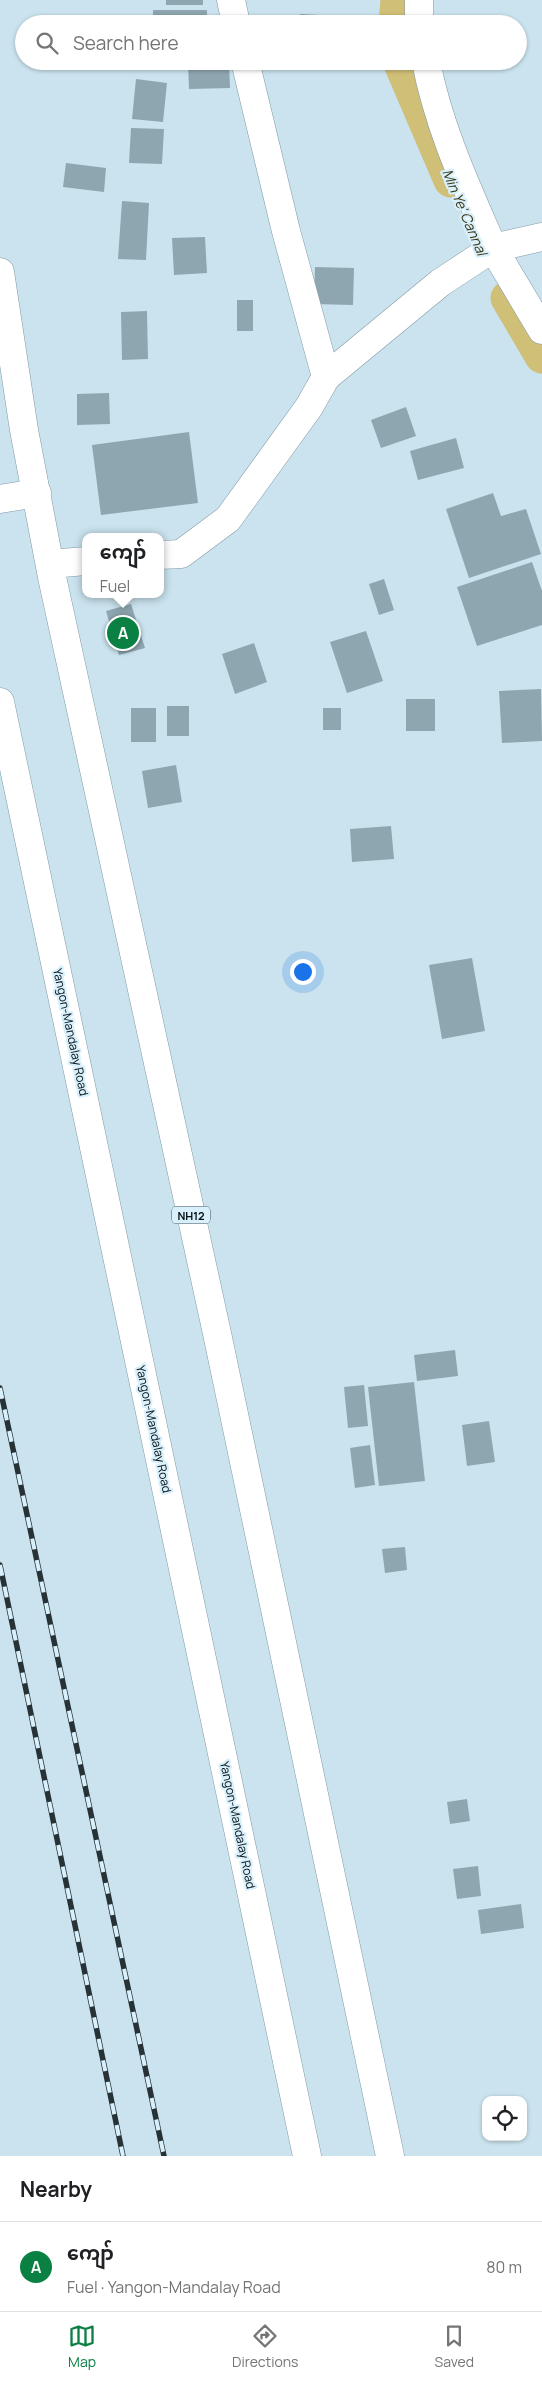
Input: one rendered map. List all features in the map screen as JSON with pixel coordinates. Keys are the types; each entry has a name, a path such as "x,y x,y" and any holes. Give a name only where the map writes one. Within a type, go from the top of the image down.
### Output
{"main road":[{"path":"231,0 234,15"},
{"path":"418,0 418,15"},
{"path":"247,70 286,231 326,377"},
{"path":"428,70 431,91 488,252 542,330"},
{"path":"164,555 180,554 228,519 309,407 326,377 440,283 488,252 542,237"},
{"name":"NH12","path":"0,272 24,430 50,564 218,1338 390,2156"},
{"path":"0,499 37,493"},
{"path":"50,564 82,561"},
{"name":"Yangon-Mandalay Road","path":"0,702 308,2156"}],"building":[{"path":"166,0 203,0 203,5 166,5"},
{"path":"153,10 207,10 207,15 153,15"},
{"path":"188,70 229,70 230,88 189,89"},
{"path":"136,79 167,83 163,122 132,119"},
{"path":"131,128 164,129 162,164 129,163"},
{"path":"66,163 106,168 104,192 63,187"},
{"path":"122,201 149,203 146,260 118,259"},
{"path":"205,237 207,273 174,275 172,238"},
{"path":"315,267 354,268 353,305 314,304"},
{"path":"237,300 253,300 253,331 237,331"},
{"path":"147,311 148,359 122,360 121,312"},
{"path":"109,393 110,424 77,425 77,394"},
{"path":"406,407 416,436 381,448 371,420"},
{"path":"189,432 198,503 101,515 92,445"},
{"path":"456,438 464,468 418,480 410,451"},
{"path":"493,493 501,516 526,509 541,554 469,578 446,509"},
{"path":"532,562 542,591 542,625 477,646 457,587"},
{"path":"384,579 394,610 379,615 369,584"},
{"path":"131,604 145,648 119,655 106,611"},
{"path":"366,631 383,681 347,693 330,642"},
{"path":"254,643 267,682 235,694 222,654"},
{"path":"541,689 542,741 502,743 499,691"},
{"path":"406,699 435,699 435,731 406,731"},
{"path":"167,706 189,706 189,736 167,736"},
{"path":"131,708 156,708 156,742 131,742"},
{"path":"323,708 341,708 341,730 323,730"},
{"path":"176,765 182,802 148,808 142,771"},
{"path":"391,826 394,859 352,862 350,829"},
{"path":"472,958 485,1031 442,1039 429,965"},
{"path":"455,1350 458,1376 417,1381 414,1355"},
{"path":"414,1382 425,1481 379,1486 368,1387"},
{"path":"364,1385 368,1426 348,1428 344,1387"},
{"path":"489,1421 495,1462 467,1466 462,1425"},
{"path":"370,1445 375,1485 355,1488 350,1448"},
{"path":"405,1547 407,1570 385,1573 382,1549"},
{"path":"467,1799 470,1821 450,1824 447,1802"},
{"path":"478,1866 481,1896 457,1899 453,1869"},
{"path":"521,1904 524,1928 481,1934 478,1910"}],"waterway":[{"name":"Min Ye' Cannal","path":"397,15 398,0"},
{"name":"Min Ye' Cannal","path":"404,70 451,180"},
{"name":"Min Ye' Cannal","path":"508,298 542,356"}],"railway":[{"path":"0,1388 164,2156"},
{"path":"0,1565 123,2156"}],"place":[{"name":"ကျော်","path":"123,633"}]}
